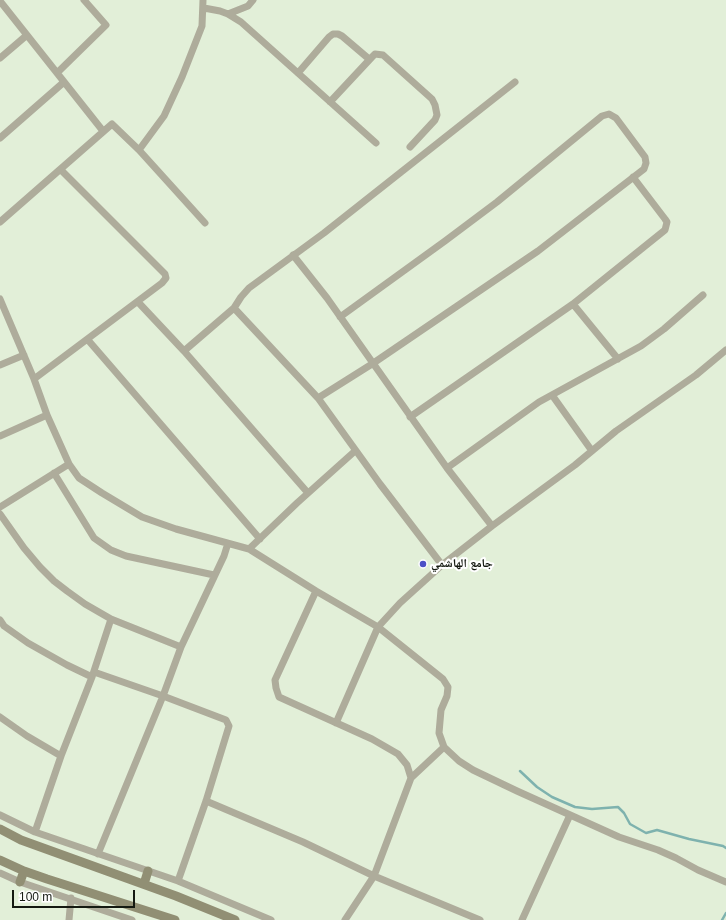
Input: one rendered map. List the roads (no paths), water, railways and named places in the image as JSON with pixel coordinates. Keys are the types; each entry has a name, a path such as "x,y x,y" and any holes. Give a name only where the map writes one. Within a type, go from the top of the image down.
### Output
{"main road":[{"path":"0,830 38,846 144,884 235,920"},
{"path":"0,860 24,871 175,920"},
{"path":"20,882 24,871"},
{"path":"144,884 148,871"}],"street":[{"path":"57,73 106,25 84,0"},
{"path":"139,150 164,116 176,90 202,26 204,8 203,0"},
{"path":"228,14 248,6 253,0"},
{"path":"0,1 103,131"},
{"path":"204,8 228,14 241,22 376,143"},
{"path":"0,58 27,34"},
{"path":"298,73 333,34 342,36 369,60"},
{"path":"330,102 375,54 383,55 432,99 435,105 437,115 435,120 410,147"},
{"path":"0,138 64,82"},
{"path":"184,352 234,308 249,288 324,233 515,82"},
{"path":"318,398 372,364 538,251 644,168 646,160 616,118 610,114 602,116 497,202 399,276 340,317"},
{"path":"0,222 112,124 139,150 205,223"},
{"path":"34,379 138,302 166,278 165,274 61,170"},
{"path":"410,416 573,304 665,230 667,222 632,177"},
{"path":"293,255 327,298 372,364 447,468 492,526"},
{"path":"447,468 538,402 641,346 664,329 703,295"},
{"path":"0,299 34,379 47,415 69,464 79,478 142,517 176,529 249,549 316,591 378,627 443,679 448,687 441,710 439,732 444,748 459,761 516,791 619,837 670,855 698,870 726,882"},
{"path":"138,302 308,493"},
{"path":"573,304 618,359"},
{"path":"234,308 318,398 442,565"},
{"path":"88,340 260,539"},
{"path":"336,723 378,627 400,603 442,565 492,526 575,465 616,431 696,375 726,350"},
{"path":"0,365 24,355"},
{"path":"552,395 592,451"},
{"path":"0,436 47,415"},
{"path":"249,549 308,493 356,451"},
{"path":"0,507 69,464"},
{"path":"54,473 94,538 111,550 126,556 214,575"},
{"path":"0,514 24,548 54,581 85,604 111,619 181,647"},
{"path":"98,854 163,696 181,647 224,556 228,543"},
{"path":"316,591 275,680 279,697 372,739 398,754 407,765 411,778"},
{"path":"35,832 61,756 93,675 111,619"},
{"path":"0,620 4,626 28,643 67,665 93,675 163,696 226,720 229,726 206,801 178,881"},
{"path":"0,717 27,736 61,756"},
{"path":"345,920 374,876 411,778 444,748"},
{"path":"206,801 303,842 374,876 480,920"},
{"path":"0,815 35,832 178,881 271,920"},
{"path":"522,920 570,815"},
{"path":"0,873 20,882 71,898 132,920"},
{"path":"69,920 71,898"}],"waterway":[{"path":"520,771 537,787 552,797 575,807 592,809 618,807 624,813 630,824 646,833 657,830 726,848"},
{"path":"722,920 726,913"}],"place":[{"name":"جامع الهاشمي","path":"423,564"}]}
